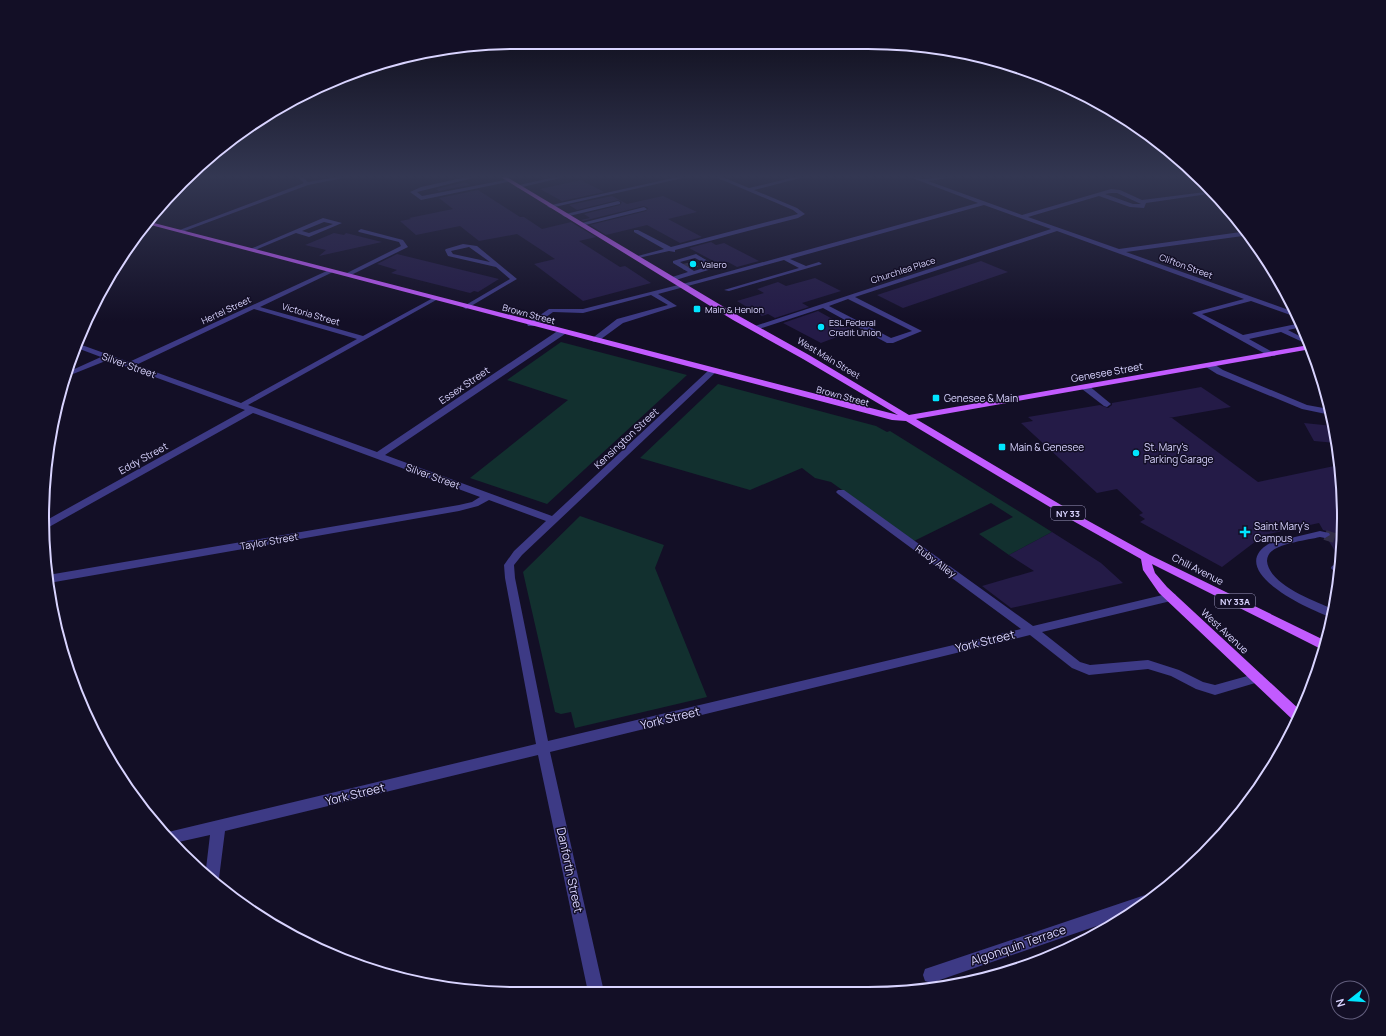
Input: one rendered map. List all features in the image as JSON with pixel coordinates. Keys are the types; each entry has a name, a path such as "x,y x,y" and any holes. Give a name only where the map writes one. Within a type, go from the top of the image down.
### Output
{"main road":[{"name":"Brown Street","path":"153,224 881,416 907,418"},
{"name":"West Main Street","path":"582,224 753,328 798,352 1079,520 1146,557"},
{"name":"Genesee Street","path":"907,418 1305,349"},
{"name":"West Avenue","path":"1146,557 1145,562 1149,572 1157,583 1294,713"},
{"name":"Chili Avenue","path":"1146,557 1320,644"}],"street":[{"path":"180,231 198,224"},
{"path":"251,250 312,224"},
{"path":"295,231 309,235 336,224"},
{"path":"636,258 768,224"},
{"path":"531,324 551,310 583,311 682,286 907,224"},
{"name":"Clifton Street","path":"1044,224 1290,313"},
{"name":"Churchlea Place","path":"753,328 1058,229"},
{"path":"347,275 405,247 401,241 361,231"},
{"path":"636,231 687,258"},
{"path":"1119,251 1241,234"},
{"path":"466,307 514,279 496,264 473,246 459,246 448,250 450,255 496,264"},
{"path":"671,279 693,273 715,267 696,256 674,262 693,273"},
{"path":"786,258 805,268"},
{"path":"727,290 818,264"},
{"name":"Hertel Street","path":"129,365 331,271"},
{"path":"594,340 620,321 674,306 652,293"},
{"path":"823,305 890,341 918,331 849,297"},
{"path":"241,406 435,299"},
{"path":"1252,300 1196,313 1272,354"},
{"name":"Victoria Street","path":"253,307 363,338"},
{"path":"1242,338 1295,326"},
{"path":"1281,329 1303,344"},
{"name":"Essex Street","path":"378,456 562,332"},
{"name":"Silver Street","path":"82,347 553,520"},
{"path":"72,373 107,357"},
{"path":"1209,365 1220,372 1305,407 1324,411"},
{"name":"Kensington Street","path":"553,520 713,372"},
{"path":"1085,387 1107,404"},
{"name":"Eddy Street","path":"49,523 252,410"},
{"name":"Ruby Alley","path":"840,492 1031,630 1076,665 1089,670 1148,664 1175,673 1200,686 1214,690 1258,678"},
{"name":"Taylor Street","path":"53,578 459,508 475,504 488,496"},
{"path":"543,748 509,569 514,557 553,520"},
{"path":"1325,535 1320,534 1274,544 1267,549 1262,557 1263,569 1274,581 1291,594 1327,612"},
{"name":"York Street","path":"174,837 1171,597"},
{"name":"Danforth Street","path":"543,748 595,987"},
{"path":"213,874 218,827"},
{"name":"Algonquin Terrace","path":"931,975 1130,907"}],"green space":[{"path":"561,342 687,375 547,504 470,478 568,400 507,380"},
{"path":"718,384 876,426 887,432 890,431 1052,532 1009,555 979,534 1013,517 991,503 914,541 831,482 815,478 802,468 750,490 640,458"},
{"path":"580,516 664,545 655,568 707,697 575,728 571,712 561,714 555,712 523,572"}],"building":[{"path":"404,224 535,224 542,229 561,224 575,224 596,237 579,241 620,267 625,266 651,283 583,301 534,264 555,259 517,234 479,241 460,226 416,235"},
{"path":"678,224 702,237 680,243 647,225 606,235 590,225"},
{"path":"334,233 344,235 346,233 382,242 319,256 326,250 305,245"},
{"path":"711,242 716,245 724,243 759,261 737,267 728,262 719,264 689,248"},
{"path":"397,254 499,279 478,292 474,291 470,293 391,273 397,270 377,264"},
{"path":"981,261 1008,272 903,308 877,295"},
{"path":"815,278 841,291 802,303 809,307 775,318 768,314 762,316 737,301 764,293 757,289 778,282 786,286"},
{"name":"ESL Federal Credit Union","path":"818,311 855,330 821,343 783,323"},
{"path":"1201,387 1231,407 1169,418 1172,418 1258,482 1334,466 1337,518 1336,552 1327,538 1331,535 1330,532 1323,530 1319,523 1264,535 1222,567 1140,522 1145,519 1139,515 1143,513 1117,489 1097,493 1021,423 1033,421 1028,417 1100,405 1108,408 1112,405 1112,403"},
{"path":"1304,423 1328,425 1331,443 1314,441"},
{"path":"1052,532 1101,563 1123,583 1011,608 982,586 1034,571 1009,555"}],"tunnel":[{"path":"683,267 706,262"},
{"path":"1325,535 1336,539"}],"place":[{"name":"Valero","path":"693,264"},
{"name":"Main & Henion","path":"697,309"},
{"name":"ESL Federal Credit Union","path":"821,327"},
{"name":"Genesee & Main","path":"936,398"},
{"name":"Main & Genesee","path":"1002,447"},
{"name":"St. Mary's Parking Garage","path":"1136,453"},
{"name":"Saint Mary's Campus","path":"1245,532"}]}
